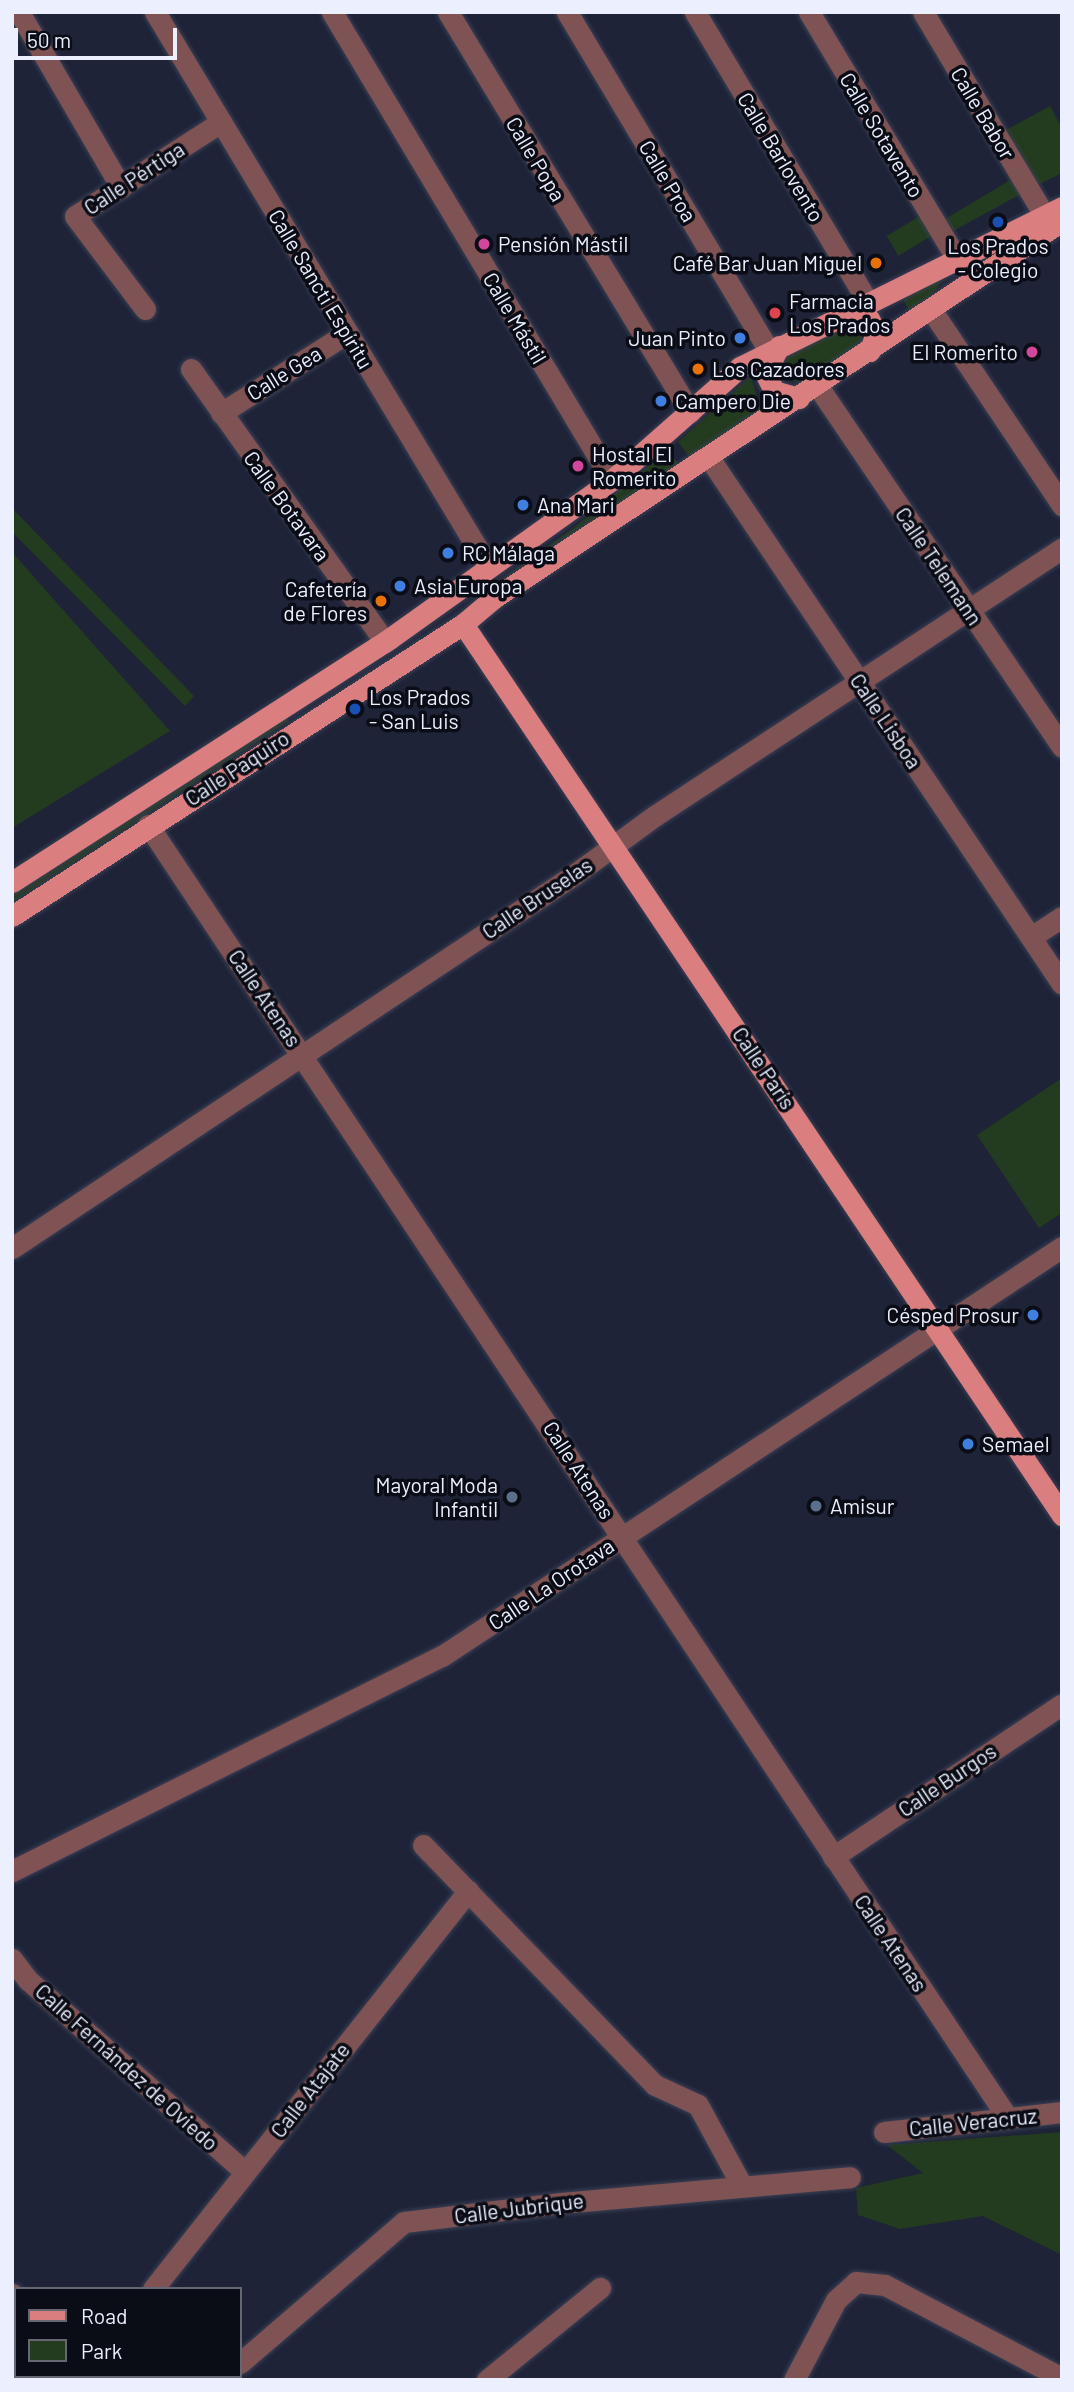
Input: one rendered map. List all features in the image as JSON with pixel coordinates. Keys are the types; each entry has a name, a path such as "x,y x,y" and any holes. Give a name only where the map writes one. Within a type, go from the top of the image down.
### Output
{"main road":[{"name":"Calle Paquiro","path":"12,882 385,642 612,480 740,367 867,301 1056,214"},
{"name":"Calle Paquiro","path":"12,916 148,825 463,624 494,598 710,459 817,385 932,311 1056,214"},
{"path":"845,312 869,318 876,332 870,351"},
{"path":"774,348 765,373 774,391 799,398"},
{"path":"414,620 463,624 485,569"},
{"name":"Calle París","path":"463,624 615,844 1062,1515"}],"street":[{"path":"19,12 121,187"},
{"name":"Calle Sancti Espíritu","path":"155,12 485,569"},
{"name":"Calle Mástil","path":"332,12 612,480"},
{"name":"Calle Popa","path":"448,12 690,412"},
{"name":"Calle Proa","path":"567,12 774,348"},
{"name":"Calle Barlovento","path":"695,12 867,301"},
{"name":"Calle Sotavento","path":"808,12 956,258"},
{"name":"Calle Babor","path":"923,12 1056,214"},
{"name":"Calle Pértiga","path":"145,309 75,216 221,122"},
{"path":"932,311 1062,505"},
{"name":"Calle Gea","path":"221,413 347,333"},
{"name":"Calle Botavara","path":"191,369 385,642"},
{"name":"Calle Telemann","path":"817,385 1062,747"},
{"name":"Calle Lisboa","path":"710,459 1062,984"},
{"name":"Calle Bruselas","path":"12,1248 1062,548"},
{"name":"Calle Atenas","path":"148,825 1007,2117"},
{"path":"1031,937 1062,917"},
{"name":"Calle La Orotava","path":"12,1871 442,1656 1062,1247"},
{"name":"Calle Burgos","path":"833,1857 1062,1704"},
{"path":"423,1845 655,2085 698,2105 742,2186"},
{"name":"Calle Atajate","path":"155,2287 468,1891"},
{"name":"Calle Fernández de Oviedo","path":"12,1959 28,1980 245,2172"},
{"name":"Calle Veracruz","path":"884,2132 1062,2112"},
{"name":"Calle Jubrique","path":"242,2361 404,2222 850,2177"},
{"path":"794,2380 836,2300 856,2282 886,2285 1062,2378"},
{"path":"487,2380 600,2288"}],"green space":[{"path":"1050,106 1062,128 1062,173 1038,185 1006,130"},
{"path":"1012,179 1021,194 953,231 945,219"},
{"path":"920,216 932,236 898,256 887,236"},
{"path":"944,277 934,293 909,310 902,298"},
{"path":"851,323 863,328 862,344 801,383 786,379 780,366 784,353"},
{"path":"751,376 757,397 767,405 690,457 678,442"},
{"path":"668,450 679,465 491,586 572,529"},
{"path":"12,508 194,696 185,706 12,532"},
{"path":"12,552 170,731 12,828"},
{"path":"285,716 289,721 12,903 12,890"},
{"path":"1062,1078 1062,1213 1039,1228 977,1135"},
{"path":"1062,2132 1062,2255 983,2216 900,2229 858,2215 856,2188 923,2173 887,2145"}],"place":[{"name":"Los Prados - Colegio","path":"998,222"},
{"name":"Pensión Mástil","path":"484,244"},
{"name":"Café Bar Juan Miguel","path":"876,263"},
{"name":"Farmacia Los Prados","path":"775,313"},
{"name":"Juan Pinto","path":"740,338"},
{"name":"El Romerito","path":"1032,352"},
{"name":"Los Cazadores","path":"698,369"},
{"name":"Campero Die","path":"661,401"},
{"name":"Hostal El Romerito","path":"578,466"},
{"name":"Ana Mari","path":"523,505"},
{"name":"RC Málaga","path":"448,553"},
{"name":"Asia Europa","path":"400,586"},
{"name":"Cafetería de Flores","path":"381,601"},
{"name":"Los Prados - San Luis","path":"355,709"},
{"name":"Césped Prosur","path":"1033,1315"},
{"name":"Semael","path":"968,1444"},
{"name":"Mayoral Moda Infantil","path":"512,1497"},
{"name":"Amisur","path":"816,1506"}]}
